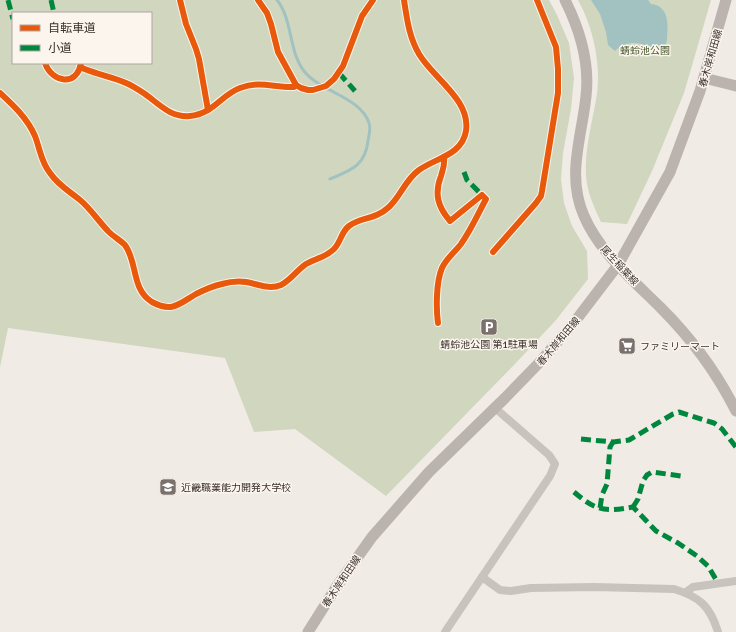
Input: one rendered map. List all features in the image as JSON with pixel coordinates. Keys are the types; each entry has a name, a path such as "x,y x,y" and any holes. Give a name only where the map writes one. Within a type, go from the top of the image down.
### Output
{"main road":[{"name":"尾生稲葉線","path":"565,0 583,44 587,78 575,178 577,197 583,215 600,244 618,265 662,308 690,340 714,372 728,394 736,411"},
{"name":"春木岸和田線","path":"308,632 337,586 372,537 429,472 538,364 573,324 618,265 670,172 704,78 726,0"},
{"path":"704,78 736,86"}],"street":[{"path":"445,632 550,476 555,464 549,455 495,408"},
{"path":"482,577 500,590 511,591 531,588 640,587 674,589 686,592 708,608 718,632"},
{"path":"686,592 693,587 736,581"}],"green space":[{"path":"0,0 549,0 569,43 574,78 571,109 563,153 561,179 564,203 572,226 587,251 588,279 556,320 386,496 295,429 254,432 225,358 8,328 0,367"},
{"name":"蜻蛉池公園","path":"578,0 711,0 684,93 652,171 627,224 601,222 589,194 586,176 586,156 597,94 598,70 592,33"}],"water":[{"path":"591,0 648,0 651,4 662,8 665,13 668,29 666,46 655,51 645,45 635,43 619,47 615,51 608,45 606,32 600,14"}],"waterway":[{"path":"277,0 286,17 295,54 304,71 311,78 358,107 365,114 369,123 370,132 364,156 360,162 350,170 330,179"}],"marked path":[{"path":"8,0 12,15"},
{"path":"51,0 54,12"},
{"path":"339,73 355,91"},
{"path":"464,172 467,180 482,195"},
{"path":"581,439 613,442 629,440 679,412 714,423 722,429 736,447"},
{"path":"600,508 602,495 607,484 610,447 613,442"},
{"path":"633,507 638,499 643,481 647,475 652,472 681,476"},
{"path":"574,492 589,503 601,508 615,509 633,507 656,531 678,543 697,556 708,566 718,583"}],"cycle path":[{"path":"180,0 186,24 199,59 208,110"},
{"path":"258,0 267,13 278,52 296,85 308,90 326,86 334,79 343,66 362,16 373,0"},
{"path":"0,93 24,118 32,130 47,169 53,177 84,204 109,232 125,245 132,260 141,290 145,297 152,302 165,307 175,306 205,290 231,282 246,282 268,287 277,286 288,280 306,264 331,252 346,228 358,221 384,211 393,203 414,174 454,151 464,139 466,120 463,109 450,90 425,63 419,54 407,21 404,0"},
{"path":"493,252 536,203 541,196 542,191 558,93 558,69 556,47 537,0"},
{"path":"45,64 48,70 53,75 64,80 75,76 79,71 81,64"},
{"path":"80,67 129,84 171,113 183,116 198,115 205,112 227,95 240,88 261,84 287,87 294,87 296,85"},
{"path":"438,323 437,296 442,268 465,239 486,199 482,195 450,221 438,200 438,189 444,165 444,157"}],"place":[{"name":"蜻蛉池公園 第1駐車場","path":"489,327"},
{"name":"ファミリーマート","path":"627,346"},
{"name":"近畿職業能力開発大学校","path":"168,487"}]}
